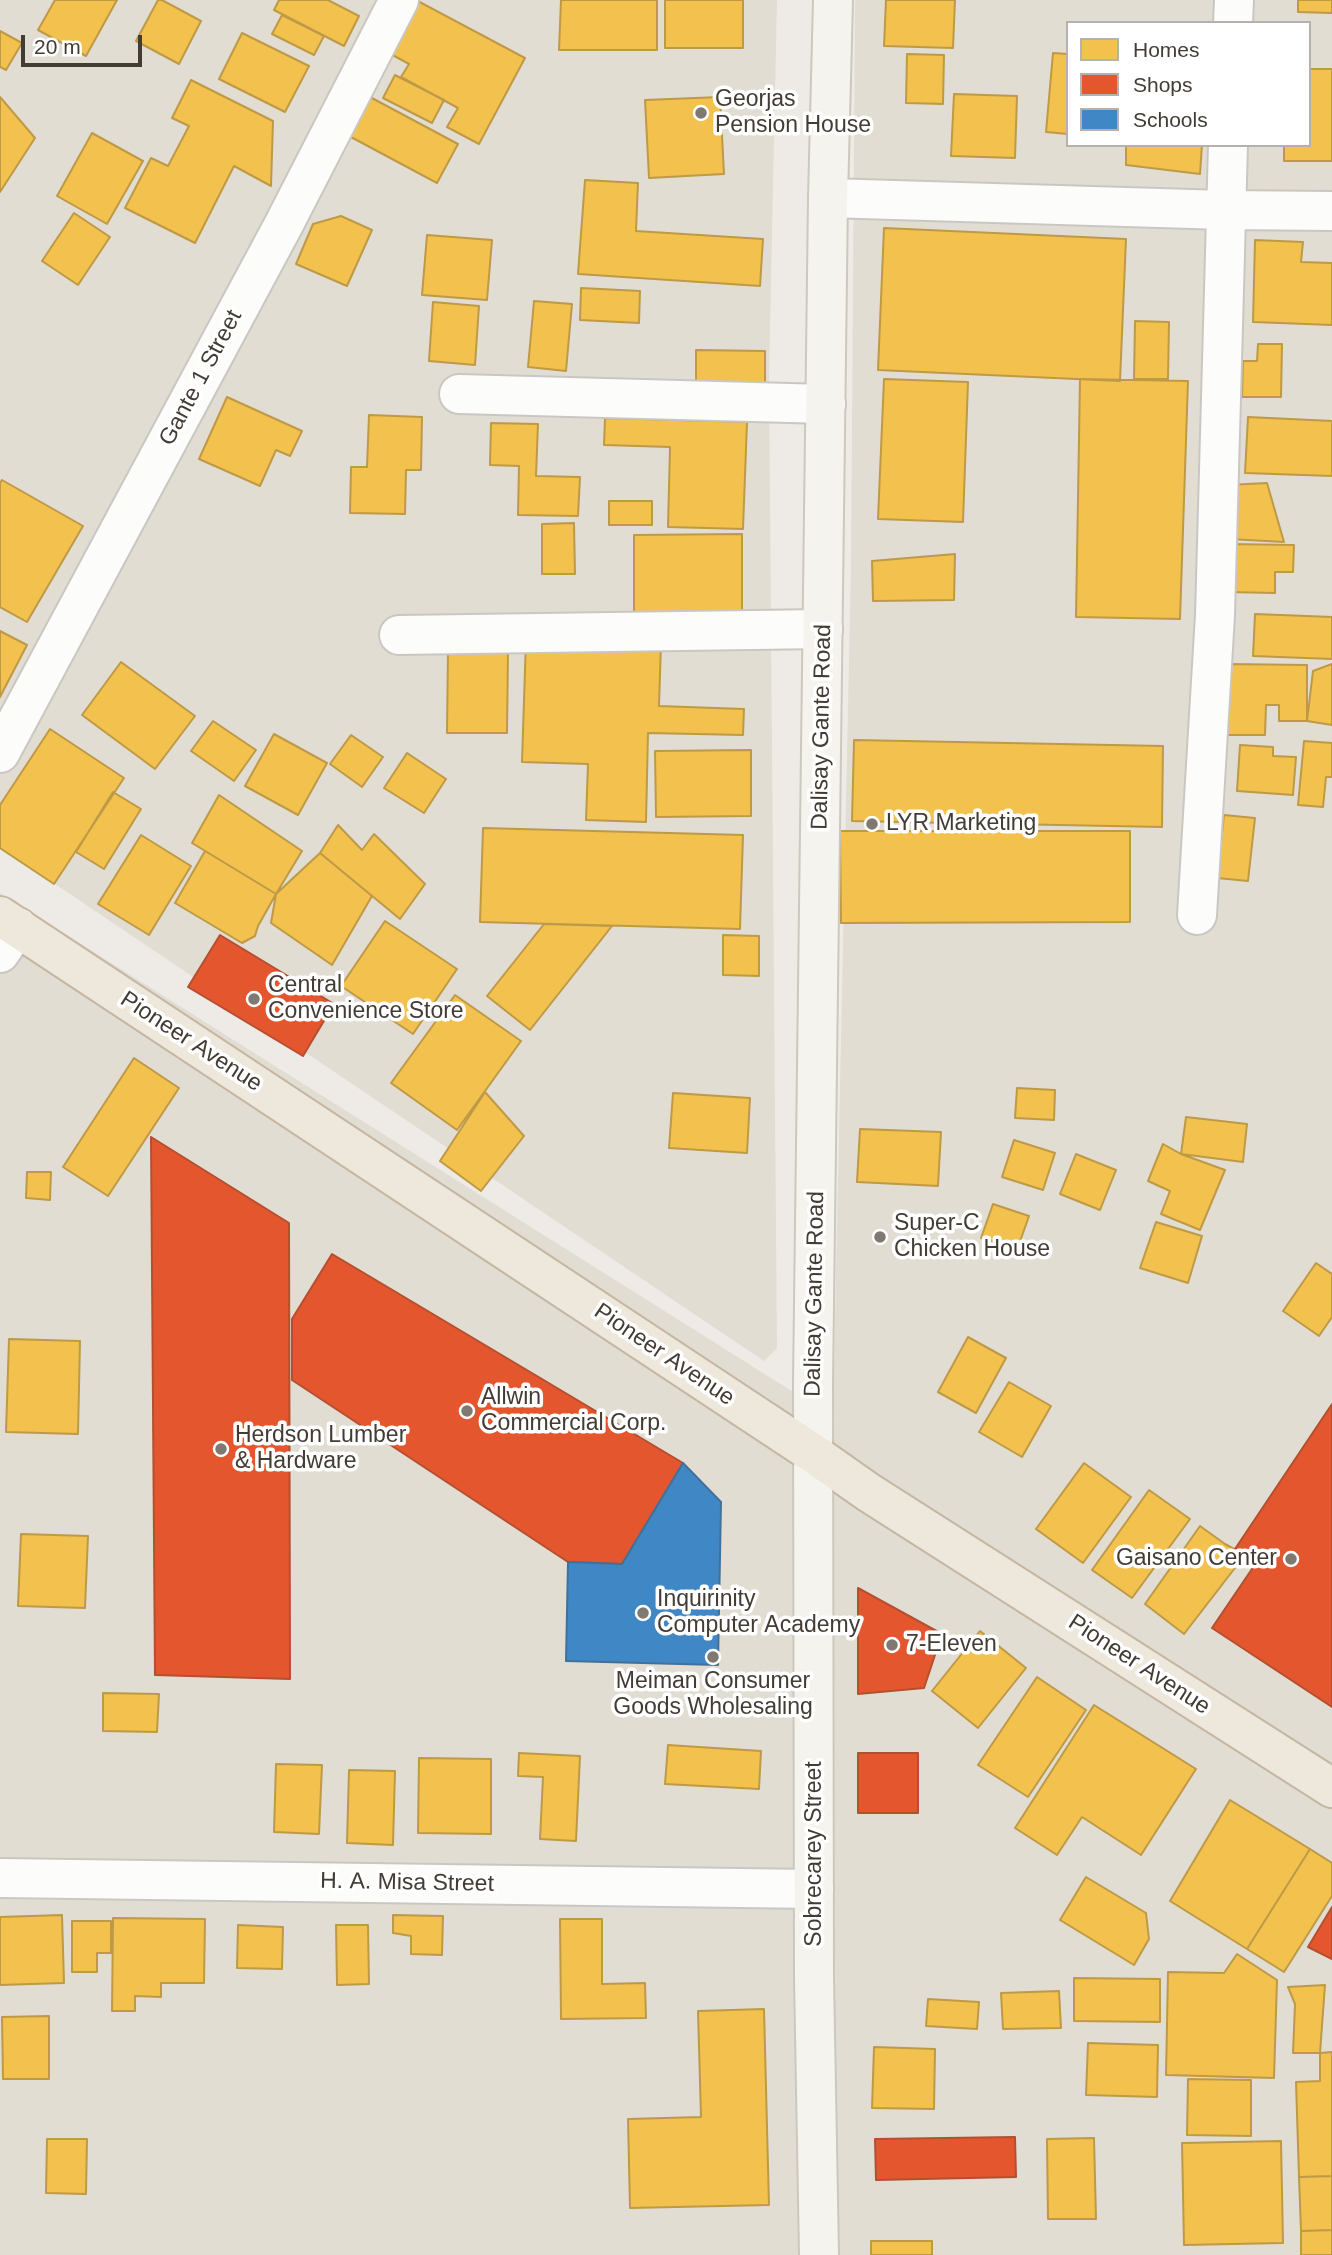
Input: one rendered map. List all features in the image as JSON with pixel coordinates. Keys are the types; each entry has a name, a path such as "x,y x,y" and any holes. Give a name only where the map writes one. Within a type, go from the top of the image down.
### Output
{"highway":[{"name":"Pioneer Avenue","path":"6,932 814,1454 868,1492 1332,1788"}],"main road":[{"name":"Dalisay Gante Road","path":"814,1454 828,198 833,0"},
{"name":"Sobrecarey Street","path":"814,1454 814,1889 819,2255"}],"street":[{"name":"Gante 1 Street","path":"0,754 277,236 399,0"},
{"path":"1233,21 1234,0"},
{"path":"1197,915 1215,615 1228,147"},
{"path":"828,198 1332,211"},
{"path":"459,394 826,404"},
{"path":"399,635 823,629"},
{"name":"H. A. Misa Street","path":"0,1878 814,1889"}],"shaded area":[{"path":"0,0 777,0 769,377 777,1348 764,1361 0,847"},
{"path":"855,0 1332,0 1332,2255 0,2255 0,893 833,1417 851,565"}],"building: Homes":[{"path":"55,0 117,0 86,56 38,30"},
{"path":"158,0 201,21 179,64 136,41"},
{"path":"279,0 328,0 359,16 344,46 274,10"},
{"path":"416,0 525,58 479,144 447,127 458,108 401,77 409,64 387,52"},
{"path":"561,0 657,0 657,50 559,50"},
{"path":"665,0 743,0 743,48 665,48"},
{"path":"886,0 955,0 953,48 884,46"},
{"path":"1298,0 1332,0 1332,13 1298,12"},
{"path":"282,15 324,36 314,55 272,34"},
{"path":"0,31 22,43 6,70 0,67"},
{"path":"242,33 309,66 285,112 219,79"},
{"path":"1053,53 1066,54 1066,134 1046,132"},
{"path":"907,54 944,55 943,104 906,103"},
{"path":"1311,69 1332,69 1332,161 1284,161 1284,147 1311,147"},
{"path":"395,75 444,100 432,123 383,98"},
{"path":"191,80 273,121 271,186 234,166 195,243 125,208 151,158 168,166 189,126 172,118"},
{"path":"954,94 1017,96 1015,158 951,156"},
{"path":"0,97 35,138 0,192"},
{"path":"370,97 458,144 437,183 349,136"},
{"path":"720,97 724,174 649,178 645,100"},
{"path":"92,133 143,161 107,224 57,196"},
{"path":"1126,147 1202,147 1200,174 1126,165"},
{"path":"585,180 638,183 636,231 763,239 760,286 578,274"},
{"path":"74,213 110,237 78,285 42,261"},
{"path":"341,216 372,230 347,286 296,264 313,224"},
{"path":"884,228 1126,239 1120,381 878,370"},
{"path":"427,235 492,240 487,300 422,295"},
{"path":"1255,240 1303,242 1301,262 1332,263 1332,325 1253,322"},
{"path":"581,288 640,291 639,323 580,320"},
{"path":"534,301 572,304 566,371 528,367"},
{"path":"433,302 479,306 475,365 429,361"},
{"path":"1135,321 1169,322 1168,379 1134,379"},
{"path":"1258,344 1282,344 1281,397 1242,397 1243,361 1257,361"},
{"path":"696,350 765,351 765,385 696,384"},
{"path":"884,379 968,382 963,522 878,519"},
{"path":"1080,379 1188,381 1180,619 1076,617"},
{"path":"227,397 302,431 290,456 276,450 260,486 199,459"},
{"path":"369,415 422,417 421,470 406,470 405,514 350,513 351,467 367,467"},
{"path":"1248,417 1332,421 1332,476 1245,473"},
{"path":"605,418 747,422 743,529 668,527 670,447 604,445"},
{"path":"491,423 538,424 536,476 580,477 578,516 518,515 519,466 490,465"},
{"path":"2,480 83,526 27,622 0,607"},
{"path":"1267,483 1284,542 1229,539 1228,485"},
{"path":"609,501 652,501 652,525 609,525"},
{"path":"574,523 575,574 542,574 542,524"},
{"path":"742,534 742,614 634,614 634,535"},
{"path":"1228,544 1294,545 1293,572 1275,572 1275,593 1227,592"},
{"path":"955,554 954,600 873,601 872,561"},
{"path":"1255,614 1332,617 1332,659 1253,656"},
{"path":"0,631 27,645 0,697"},
{"path":"526,639 661,643 659,706 744,709 743,735 648,733 646,822 586,820 588,764 522,762"},
{"path":"448,651 508,651 507,733 447,733"},
{"path":"121,662 195,716 155,769 82,715"},
{"path":"1228,664 1307,665 1307,721 1279,721 1279,705 1266,705 1265,735 1227,735"},
{"path":"1332,664 1332,725 1307,721 1313,671"},
{"path":"213,721 256,750 234,781 191,751"},
{"path":"50,729 124,778 54,884 0,848 0,805"},
{"path":"274,734 327,763 298,815 245,786"},
{"path":"351,735 383,757 362,787 330,764"},
{"path":"854,740 1163,746 1162,827 852,821"},
{"path":"1304,741 1332,743 1332,777 1326,777 1323,807 1298,805"},
{"path":"1240,745 1273,747 1273,756 1296,757 1293,795 1237,791"},
{"path":"751,750 751,816 656,817 655,751"},
{"path":"407,753 446,779 424,813 384,788"},
{"path":"113,792 141,809 104,869 76,852"},
{"path":"219,795 302,851 276,894 192,843"},
{"path":"1224,815 1255,818 1248,881 1217,878"},
{"path":"338,825 362,850 374,834 425,884 400,919 320,853"},
{"path":"483,828 743,835 740,929 480,922"},
{"path":"840,831 1130,831 1130,922 841,923"},
{"path":"141,835 191,866 149,935 98,904"},
{"path":"205,851 276,894 255,936 242,943 175,903"},
{"path":"320,853 372,896 332,965 271,923 276,894"},
{"path":"385,921 457,969 413,1034 341,986"},
{"path":"544,924 612,926 530,1030 487,996"},
{"path":"723,935 759,936 759,976 723,975"},
{"path":"455,995 521,1041 457,1130 391,1083"},
{"path":"134,1058 179,1088 108,1196 63,1167"},
{"path":"1017,1088 1055,1090 1054,1120 1015,1118"},
{"path":"485,1092 524,1136 481,1191 440,1161"},
{"path":"673,1093 750,1098 747,1153 669,1148"},
{"path":"1186,1117 1247,1124 1243,1162 1181,1154"},
{"path":"860,1129 941,1132 938,1186 857,1182"},
{"path":"1014,1140 1055,1153 1043,1190 1002,1177"},
{"path":"1163,1144 1181,1154 1225,1170 1200,1230 1161,1214 1170,1191 1148,1181"},
{"path":"1076,1154 1116,1170 1100,1210 1060,1194"},
{"path":"27,1172 51,1172 50,1200 26,1198"},
{"path":"993,1204 1029,1216 1017,1250 981,1238"},
{"path":"1156,1222 1202,1236 1188,1283 1140,1268"},
{"path":"1316,1263 1332,1274 1332,1317 1319,1336 1283,1311"},
{"path":"968,1337 1006,1358 976,1413 938,1392"},
{"path":"9,1339 80,1341 78,1434 6,1432"},
{"path":"1009,1382 1051,1406 1022,1457 979,1432"},
{"path":"1084,1463 1131,1497 1083,1563 1036,1529"},
{"path":"1149,1490 1190,1519 1132,1598 1092,1570"},
{"path":"1200,1526 1245,1555 1184,1634 1145,1604"},
{"path":"21,1534 88,1536 85,1608 18,1606"},
{"path":"980,1631 1026,1668 978,1728 932,1691"},
{"path":"1037,1677 1086,1710 1028,1797 978,1765"},
{"path":"103,1693 159,1694 157,1732 103,1731"},
{"path":"1094,1705 1196,1769 1141,1855 1082,1817 1057,1855 1015,1828"},
{"path":"668,1745 761,1751 759,1789 665,1784"},
{"path":"519,1753 580,1756 576,1841 540,1839 543,1777 518,1776"},
{"path":"419,1758 491,1759 491,1834 418,1833"},
{"path":"276,1764 322,1765 319,1834 274,1832"},
{"path":"349,1770 395,1771 393,1845 347,1843"},
{"path":"1230,1800 1310,1849 1247,1949 1170,1901"},
{"path":"1310,1849 1332,1863 1332,1896 1284,1972 1247,1949"},
{"path":"1086,1877 1146,1913 1149,1939 1134,1965 1060,1920"},
{"path":"62,1915 64,1983 0,1985 0,1917"},
{"path":"393,1915 443,1916 442,1955 411,1954 411,1936 393,1933"},
{"path":"113,1918 205,1919 204,1983 161,1983 161,1997 135,1996 135,2011 112,2011"},
{"path":"560,1919 602,1919 602,1984 645,1983 646,2018 561,2019"},
{"path":"72,1921 111,1921 111,1953 97,1953 97,1972 72,1972"},
{"path":"238,1925 283,1927 282,1969 237,1968"},
{"path":"336,1925 368,1925 369,1984 337,1985"},
{"path":"1237,1954 1277,1980 1274,2078 1166,2075 1168,1972 1224,1973"},
{"path":"1074,1978 1160,1979 1160,2022 1074,2021"},
{"path":"1325,1985 1320,2053 1293,2053 1295,2004 1288,1987"},
{"path":"1059,1991 1061,2028 1003,2029 1001,1993"},
{"path":"928,1999 979,2002 977,2029 926,2026"},
{"path":"764,2009 769,2205 630,2208 628,2119 701,2117 698,2011"},
{"path":"49,2016 49,2079 3,2079 2,2017"},
{"path":"1088,2043 1158,2045 1157,2097 1086,2095"},
{"path":"874,2047 935,2049 934,2109 872,2108"},
{"path":"1332,2052 1332,2176 1299,2177 1296,2082 1320,2081 1320,2053"},
{"path":"1188,2079 1251,2080 1251,2136 1187,2135"},
{"path":"1094,2138 1096,2219 1048,2219 1047,2139"},
{"path":"47,2139 87,2139 86,2194 46,2193"},
{"path":"1281,2141 1283,2243 1184,2245 1182,2143"},
{"path":"1332,2176 1332,2230 1301,2231 1299,2177"},
{"path":"1332,2230 1332,2255 1301,2255 1301,2231"},
{"path":"871,2241 932,2241 932,2255 871,2255"}],"building: Shops":[{"path":"220,935 334,1004 303,1056 188,987"},
{"name":"Herdson Lumber & Hardware","path":"151,1137 289,1223 290,1679 155,1675"},
{"name":"Allwin Commercial Corp.","path":"332,1254 683,1463 622,1564 568,1562 292,1380 292,1319"},
{"name":"Gaisano Center","path":"1332,1404 1332,1707 1212,1628 1256,1563 1235,1549"},
{"path":"858,1588 942,1634 924,1688 858,1694"},
{"path":"858,1753 918,1753 918,1813 858,1813"},
{"path":"1332,1907 1332,1959 1308,1947"},
{"path":"1015,2137 1016,2177 876,2180 875,2139"}],"building: Schools":[{"name":"Inquirinity Computer Academy","path":"683,1463 721,1502 718,1665 566,1661 568,1562 622,1564"}],"place":[{"name":"Georjas Pension House","path":"701,113"},
{"name":"LYR Marketing","path":"872,824"},
{"name":"Central Convenience Store","path":"254,999"},
{"name":"Super-C Chicken House","path":"880,1237"},
{"name":"Allwin Commercial Corp.","path":"467,1411"},
{"name":"Herdson Lumber & Hardware","path":"221,1449"},
{"name":"Gaisano Center","path":"1291,1559"},
{"name":"Inquirinity Computer Academy","path":"643,1613"},
{"name":"7-Eleven","path":"892,1645"},
{"name":"Meiman Consumer Goods Wholesaling","path":"713,1657"}]}
